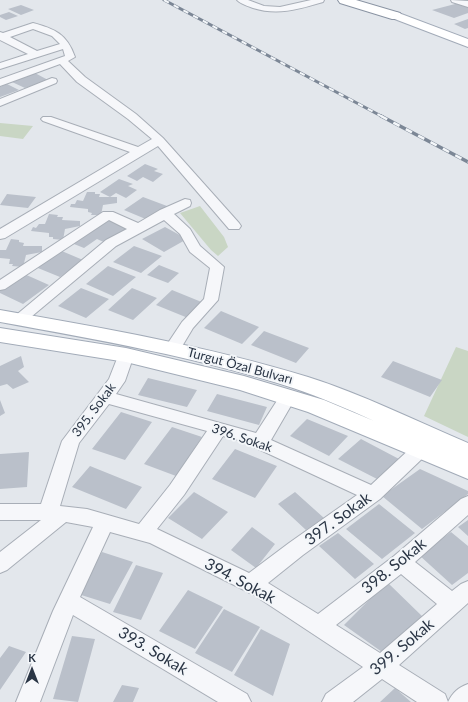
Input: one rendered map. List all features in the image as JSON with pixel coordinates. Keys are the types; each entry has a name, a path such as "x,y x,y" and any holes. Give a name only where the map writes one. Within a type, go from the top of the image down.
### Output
{"highway":[{"path":"344,0 397,13"},
{"path":"354,0 397,13"},
{"path":"370,0 397,13"},
{"path":"379,0 397,13"}],"main road":[{"path":"397,13 468,36"},
{"path":"397,13 468,43"},
{"name":"Turgut Özal Bulvarı","path":"10,318 126,338 234,363 302,383 363,407 468,453"},
{"name":"Turgut Özal Bulvarı","path":"0,335 126,354 244,383 316,406 468,470"}],"street":[{"path":"240,0 259,8 277,11 320,0"},
{"path":"455,0 468,4"},
{"path":"0,83 70,57 66,45 55,34 33,26 1,36"},
{"path":"1,36 36,54"},
{"path":"0,66 66,45"},
{"path":"61,60 82,80 126,111 159,140 234,226"},
{"path":"0,102 52,81"},
{"path":"47,119 140,152"},
{"path":"0,234 159,140"},
{"path":"10,318 111,243 185,203"},
{"path":"164,213 184,232 195,249 217,267 211,300 187,325 172,349"},
{"path":"0,286 108,215 137,228"},
{"name":"395. Sokak","path":"56,512 71,441 117,382 126,354"},
{"name":"396. Sokak","path":"105,397 244,435 374,494"},
{"path":"260,442 288,397"},
{"path":"143,534 177,490 218,428"},
{"name":"397. Sokak","path":"251,584 296,549 374,494 420,450"},
{"name":"398. Sokak","path":"318,626 401,562 468,504"},
{"name":"394. Sokak","path":"0,512 56,512 86,517 156,537 251,584 437,702"},
{"path":"0,564 56,512"},
{"path":"28,702 48,647 82,566 105,522"},
{"path":"401,562 461,597"},
{"name":"399. Sokak","path":"334,702 382,666 461,597"},
{"name":"393. Sokak","path":"68,601 239,702"},
{"path":"460,702 468,695"}],"green space":[{"path":"0,123 33,126 23,139 0,136"},
{"path":"200,206 224,237 228,247 218,256 211,250 180,213"},
{"path":"456,347 468,351 468,437 424,416"}],"building":[{"path":"459,3 468,6 468,13 454,18 432,10"},
{"path":"21,5 34,10 21,15 8,9"},
{"path":"9,12 18,16 6,20 0,17 0,15"},
{"path":"468,19 468,28 465,29 454,24"},
{"path":"35,73 48,80 25,88 12,82"},
{"path":"7,84 19,90 0,97 0,87"},
{"path":"145,164 158,169 154,171 163,174 153,182 143,177 137,181 127,176"},
{"path":"119,179 133,184 128,186 137,190 126,198 116,193 110,197 100,192"},
{"path":"87,192 95,192 95,194 100,194 99,197 117,197 117,203 103,205 101,215 91,215 92,213 88,212 88,209 70,207 71,204 75,204 77,200 83,201"},
{"path":"7,194 36,197 28,208 0,205"},
{"path":"143,197 167,206 148,220 124,210"},
{"path":"49,214 58,215 57,217 63,217 62,220 80,221 80,226 65,229 63,240 49,237 49,233 31,231 33,227 36,228 39,224 45,224"},
{"path":"105,218 130,228 108,244 97,239 84,248 69,242"},
{"path":"165,227 187,239 164,252 142,239"},
{"path":"11,239 19,240 19,242 24,243 23,246 42,246 42,252 26,255 23,267 12,266 13,264 9,264 10,259 0,258 0,250 6,250"},
{"path":"134,246 162,256 141,273 113,262"},
{"path":"57,249 83,260 60,277 33,266"},
{"path":"159,265 179,273 168,283 147,275"},
{"path":"108,266 136,277 113,296 86,284"},
{"path":"22,273 49,285 23,304 0,293 0,289"},
{"path":"81,288 109,299 86,318 58,306"},
{"path":"132,288 157,298 133,320 108,310"},
{"path":"172,290 204,303 188,318 156,305"},
{"path":"221,311 259,327 242,344 204,328"},
{"path":"264,331 309,348 296,363 251,345"},
{"path":"21,356 24,367 18,371 29,382 13,389 7,384 0,386 0,366"},
{"path":"393,361 442,380 430,397 381,377"},
{"path":"148,378 197,390 187,407 138,395"},
{"path":"217,394 267,407 259,425 207,411"},
{"path":"0,400 5,413 0,416"},
{"path":"121,412 152,422 125,460 92,449"},
{"path":"307,419 348,436 329,456 290,436"},
{"path":"172,427 202,437 176,476 144,464"},
{"path":"361,439 399,459 379,480 338,459"},
{"path":"235,449 277,466 255,498 212,479"},
{"path":"29,452 27,487 0,489 0,454"},
{"path":"90,466 142,487 126,509 72,487"},
{"path":"420,469 468,491 468,494 422,529 382,496"},
{"path":"194,492 228,512 202,539 168,518"},
{"path":"295,492 324,518 306,530 278,504"},
{"path":"379,504 415,533 382,559 346,529"},
{"path":"468,520 468,536 458,527"},
{"path":"252,527 275,544 256,568 231,550"},
{"path":"451,532 468,546 468,573 452,585 419,555"},
{"path":"338,533 374,564 355,579 319,546"},
{"path":"102,552 133,562 110,604 78,594"},
{"path":"136,565 163,573 141,620 113,612"},
{"path":"387,582 423,617 382,652 344,625"},
{"path":"188,590 223,607 195,649 159,631"},
{"path":"224,609 260,627 232,672 195,653"},
{"path":"261,629 290,644 273,696 234,675"},
{"path":"72,636 95,639 78,702 53,699"},
{"path":"9,646 26,652 0,690 0,658"},
{"path":"122,685 139,688 133,702 113,702"},
{"path":"395,688 411,702 380,702"}],"railway":[{"path":"164,0 383,117"},
{"path":"381,116 468,162"}]}
